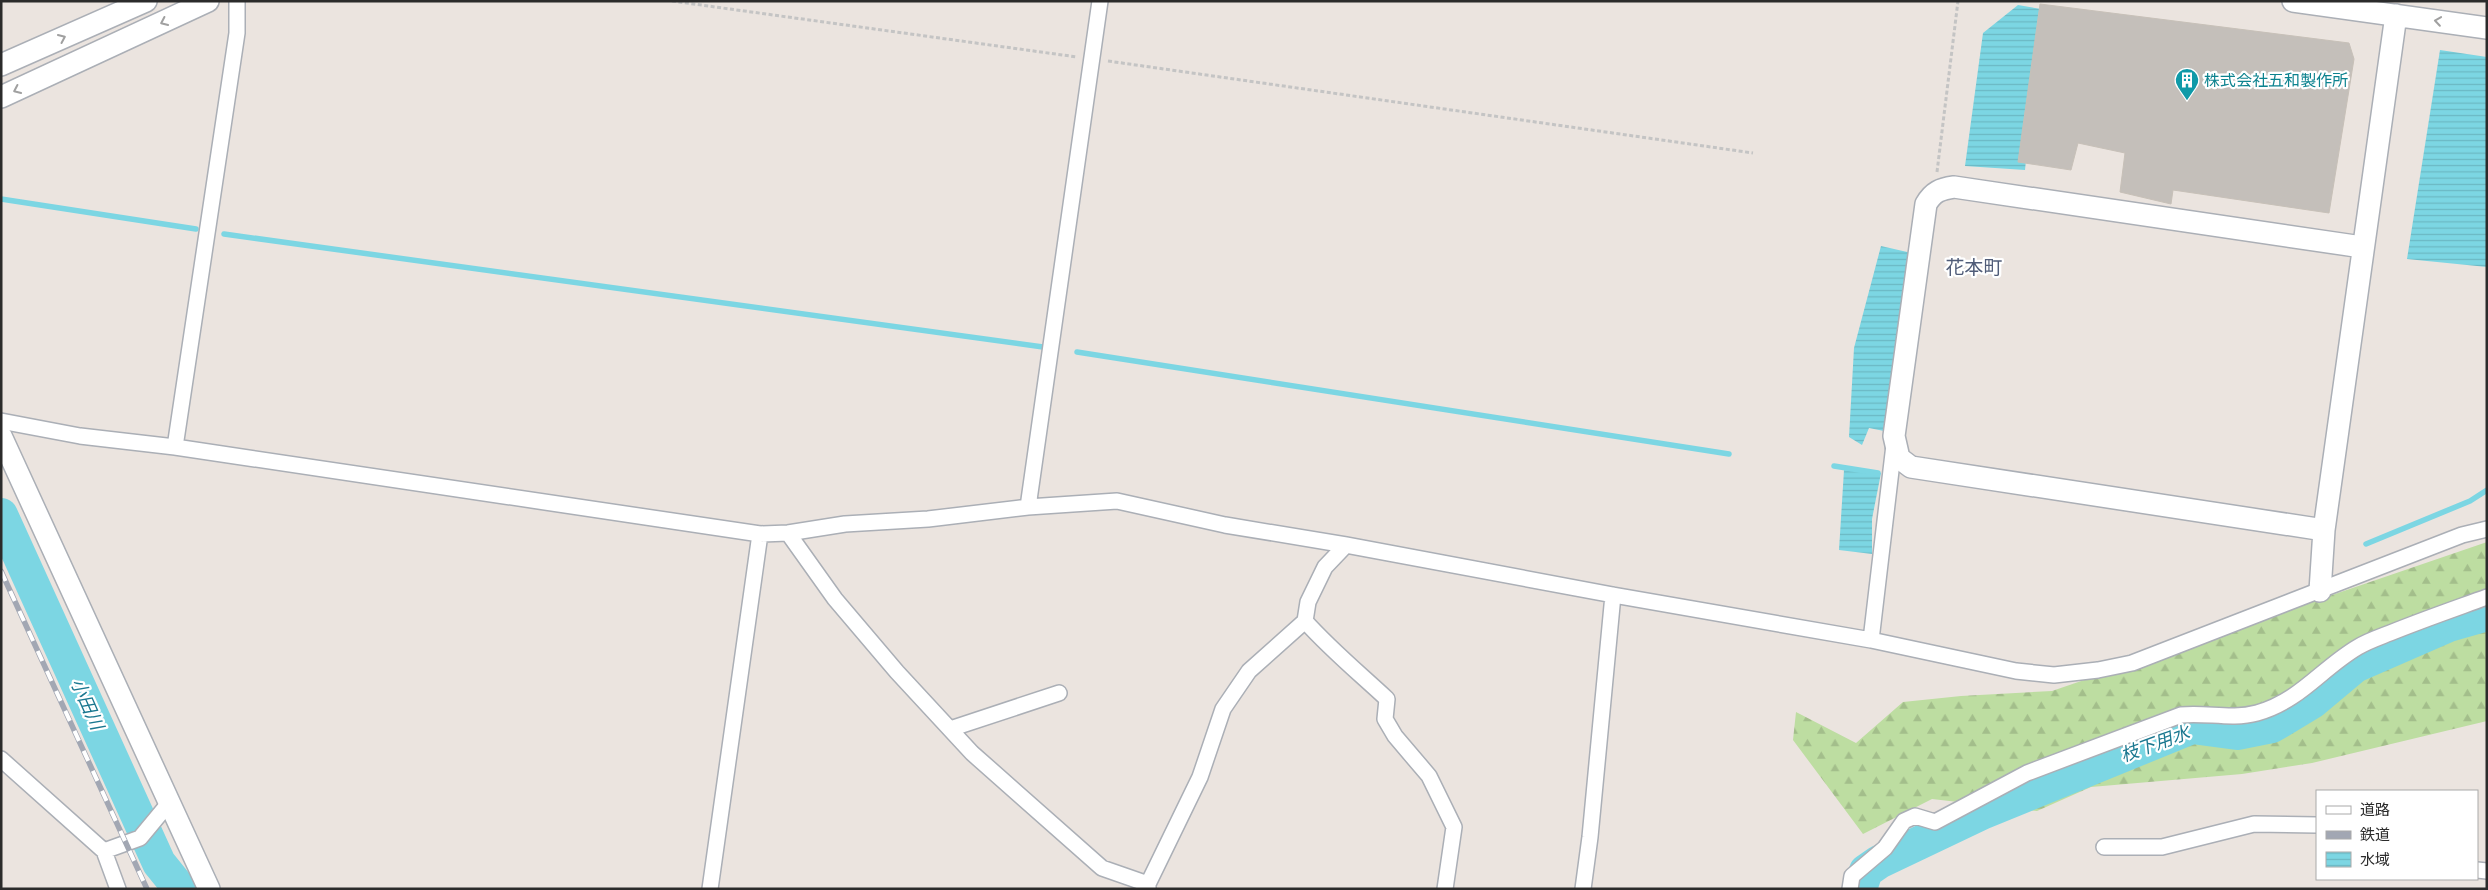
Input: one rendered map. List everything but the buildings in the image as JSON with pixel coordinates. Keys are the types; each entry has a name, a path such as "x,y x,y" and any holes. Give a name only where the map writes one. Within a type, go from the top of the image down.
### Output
{"street":[{"path":"1,65 146,1"},
{"path":"1,97 208,1"},
{"path":"175,447 237,33 237,1"},
{"path":"1028,507 1100,1"},
{"path":"2293,1 2487,28"},
{"path":"2320,591 2324,530 2362,247 2396,15"},
{"path":"1871,640 1926,204 1935,193 1941,189 1954,187 2362,247"},
{"path":"1,421 80,436 175,447 760,534 788,533 845,524 928,519 1028,507 1117,501 1224,525 1346,544 1613,595 1871,640 2016,671 2054,675 2132,663 2462,535 2487,529"},
{"path":"1,436 209,889"},
{"path":"1895,443 1899,458 1911,467 2324,530"},
{"path":"788,533 835,599 897,672 996,775 1102,868 1148,886 1200,777 1223,709 1249,671 1305,621 1308,602 1325,567 1346,544"},
{"path":"710,889 760,534"},
{"path":"1583,889 1590,837 1613,595"},
{"path":"1850,889 1852,876 1885,848 1904,821 1915,816 1934,822 2027,773 2181,715 2199,713 2237,716 2256,713 2282,704 2308,687 2332,665 2359,646 2420,620 2487,597"},
{"path":"1305,621 1331,649 1347,661 1387,699 1385,719 1395,736 1429,776 1434,785 1454,827 1445,889"},
{"path":"950,728 1058,692"},
{"path":"1,759 104,851 118,889"},
{"path":"104,851 140,838 168,803"},
{"path":"2104,847 2162,846 2254,824 2316,825"}],"path":[{"path":"672,1 1754,153"},
{"path":"1935,193 1958,1"}],"green space":[{"path":"2487,542 2487,721 2312,763 2242,774 2091,787 2037,811 1932,799 1863,834 1793,740 1796,712 1856,743 1903,702 1961,696 2052,691"}],"water":[{"path":"2018,5 2041,9 2025,170 1965,166 1983,33"},
{"path":"2440,50 2487,57 2487,267 2407,259"},
{"path":"1881,246 1916,254 1889,432 1869,428 1862,445 1849,437 1854,348"},
{"path":"1844,470 1881,473 1872,519 1872,554 1839,550"}],"waterway":[{"path":"1,199 196,229"},
{"path":"224,234 1043,347"},
{"path":"1077,352 1729,454"},
{"path":"1834,466 1878,473"},
{"path":"2366,544 2470,501 2487,490"},
{"name":"小田川","path":"1,515 159,863 180,889"},
{"name":"枝下用水","path":"1860,889 1866,871 1879,862 1984,812 2192,727 2237,733 2272,726 2312,702 2355,666 2449,625 2487,614"}],"railway":[{"path":"1,571 147,889"}],"place":[{"name":"株式会社五和製作所","path":"2187,101"}],"district":[{"name":"花本町","path":"1974,267"}]}
